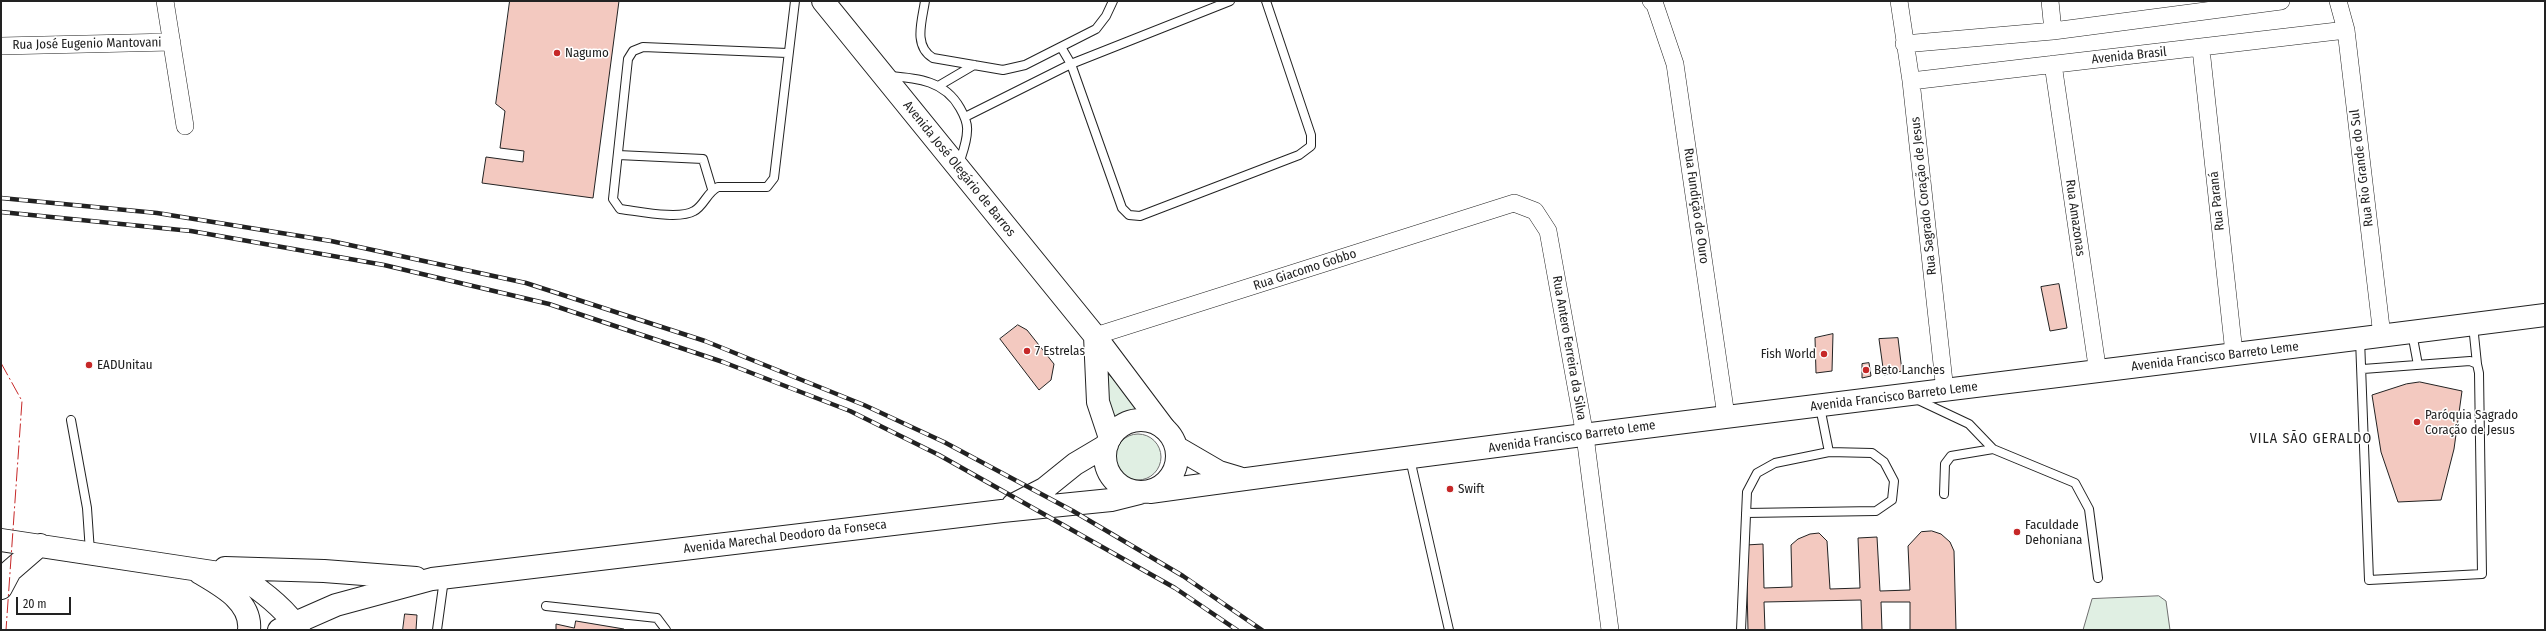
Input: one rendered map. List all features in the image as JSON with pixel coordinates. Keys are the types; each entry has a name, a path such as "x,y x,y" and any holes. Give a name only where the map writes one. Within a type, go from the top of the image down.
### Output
{"main road":[{"name":"Avenida José Olegário de Barros","path":"823,1 1095,336 1164,428 1176,447"},
{"name":"Avenida Francisco Barreto Leme","path":"1144,492 1585,436 1726,416 1910,396 2098,373 2234,354 2545,315"},
{"path":"1095,336 1098,402 1108,441 1105,456 1111,477 1128,490 1144,492 1160,487 1175,470 1176,447"},
{"path":"1002,511 1044,489 1075,464 1108,441 1120,427 1130,421 1142,420 1154,422 1164,428"},
{"name":"Avenida Francisco Barreto Leme","path":"1176,447 1219,472 1242,479"},
{"name":"Avenida Marechal Deodoro da Fonseca","path":"1,540 90,552 239,576 258,588 291,627 336,605 438,578 1002,511 1111,500 1144,492"},
{"path":"1,588 10,571 40,545"},
{"path":"193,568 217,583 244,605 250,619 249,630"},
{"name":"Avenida Marechal Deodoro da Fonseca","path":"193,568 324,571 438,578"}],"street":[{"path":"165,1 185,126"},
{"name":"Rua Fundição de Ouro","path":"1651,1 1655,5 1675,64 1726,416"},
{"name":"Rua Sagrado Coração de Jesus","path":"1899,1 1904,44 1911,81 1945,391"},
{"path":"2050,1 2053,32"},
{"path":"1904,44 2053,32 2201,7 2281,1"},
{"name":"Rua Rio Grande do Sul","path":"2338,1 2346,30 2382,336"},
{"name":"Avenida Brasil","path":"1911,81 2053,64 2201,49 2346,30"},
{"name":"Rua José Eugenio Mantovani","path":"1,46 172,42"},
{"name":"Rua Paraná","path":"2201,49 2234,354"},
{"name":"Rua Amazonas","path":"2053,64 2098,373"},
{"name":"Rua Giacomo Gobbo","path":"1095,336 1514,203"},
{"name":"Rua Antero Ferreira da Silva","path":"1514,203 1535,211 1548,231 1585,436 1610,630"}],"lane":[{"path":"787,53 643,47 633,51 628,59 613,199 620,210 685,216 696,211 712,189 718,187 767,187 774,178 794,1"},
{"path":"925,1 920,44 924,53 933,58 1003,70 1025,65 1096,29 1106,16 1113,1"},
{"path":"966,117 1071,64 1230,1"},
{"path":"1062,47 1071,64 1122,208 1129,215 1140,216 1299,155 1311,146 1311,135 1266,1"},
{"path":"940,85 974,65"},
{"path":"884,76 927,81 940,85 954,96 966,117 967,131 958,167"},
{"path":"618,155 703,159 712,189"},
{"path":"2360,338 2363,369 2369,580 2482,574 2479,373 2473,324"},
{"path":"2412,332 2418,364"},
{"path":"2363,369 2470,361 2477,364"},
{"path":"1910,396 1969,424 1992,449 2075,483 2089,509 2098,578"},
{"path":"1820,406 1830,452"},
{"path":"71,420 87,508 90,552"},
{"path":"1944,494 1945,464 1951,456 1992,449"},
{"path":"1741,630 1746,513 1747,492 1757,473 1775,463 1830,452 1872,453 1884,462 1894,481 1892,500 1876,511 1746,513"},
{"path":"1410,458 1449,630"},
{"path":"437,630 438,578"},
{"path":"546,606 657,618 666,630"}],"green space":[{"path":"1103,368 1145,414 1125,417 1108,423"},
{"path":"1133,434 1143,434 1151,438 1157,444 1161,452 1161,462 1157,470 1151,476 1143,480 1133,480 1125,476 1119,470 1115,462 1115,452 1119,444 1125,438"},
{"path":"2159,596 2166,601 2170,630 2083,630 2092,599"}],"building":[{"name":"Nagumo","path":"510,1 619,1 593,198 482,183 486,157 523,162 524,151 500,148 505,111 496,104"},
{"path":"2059,284 2067,328 2050,331 2041,287"},
{"name":"7 Estrelas","path":"1018,325 1027,330 1054,364 1051,380 1039,390 1000,339"},
{"name":"Fish World","path":"1833,334 1832,371 1816,373 1815,338"},
{"path":"1898,338 1902,371 1884,375 1879,339"},
{"name":"Beto Lanches","path":"1869,363 1871,376 1862,378 1862,364"},
{"name":"Paróquia Sagrado Coração de Jesus","path":"2420,382 2462,391 2454,449 2441,500 2398,502 2381,452 2372,395 2406,384"},
{"path":"1932,531 1941,534 1950,542 1954,551 1956,630 1910,630 1910,602 1881,602 1882,630 1862,630 1861,600 1764,602 1765,630 1748,630 1746,545 1763,544 1764,588 1792,587 1791,545 1798,539 1810,534 1819,533 1827,541 1830,589 1860,588 1858,538 1877,537 1880,591 1910,590 1908,546 1921,532"},
{"path":"405,614 417,615 416,630 403,630"},
{"path":"576,621 624,630 556,630 556,624 574,628"}],"railway":[{"path":"1,198 157,213 331,241 526,283 705,341 864,405 944,442 1073,511 1183,576 1262,630"},
{"path":"1,212 191,231 384,265 549,304 723,362 850,411 939,455 1175,588 1237,630"}],"power":[{"path":"1,363 22,401 6,630"}],"place":[{"name":"Nagumo","path":"557,53"},
{"name":"7 Estrelas","path":"1027,351"},
{"name":"Fish World","path":"1824,354"},
{"name":"EADUnitau","path":"89,365"},
{"name":"Beto Lanches","path":"1866,370"},
{"name":"Paróquia Sagrado Coração de Jesus","path":"2417,422"},
{"name":"Swift","path":"1450,489"},
{"name":"Faculdade Dehoniana","path":"2017,532"}],"district":[{"name":"VILA SÃO GERALDO","path":"2311,439"}]}
